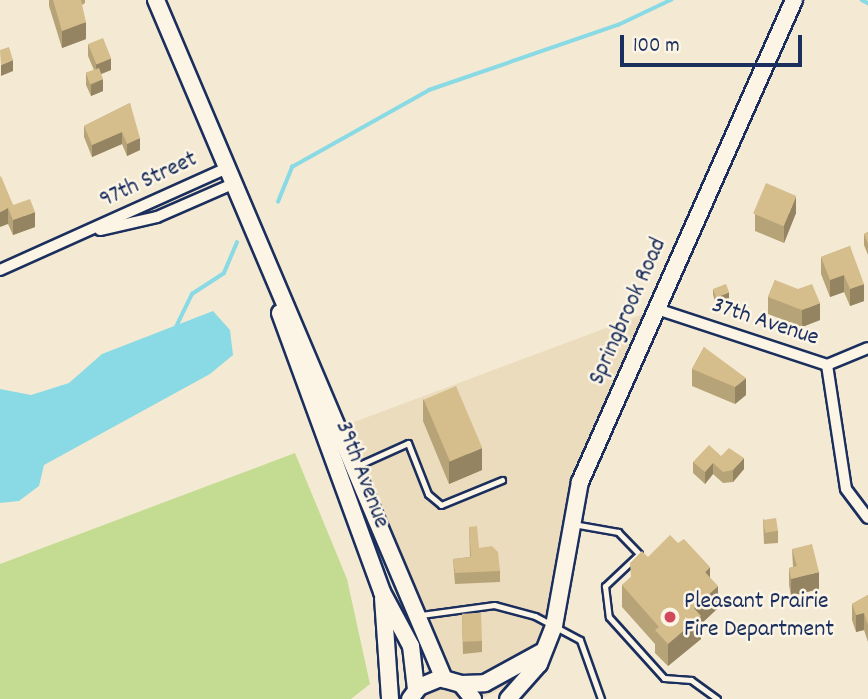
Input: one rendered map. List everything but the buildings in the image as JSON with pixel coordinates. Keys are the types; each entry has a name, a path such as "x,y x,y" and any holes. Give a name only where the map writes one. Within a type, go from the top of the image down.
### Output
{"main road":[{"name":"39th Avenue","path":"156,0 444,679"},
{"name":"Springbrook Road","path":"508,699 539,664 540,653 554,626 569,524 596,443 794,0"},
{"name":"39th Avenue","path":"273,273 298,377 382,592 411,646 411,696"},
{"path":"382,592 390,699"},
{"path":"411,696 444,679 461,684 485,683 540,653"},
{"path":"461,684 472,699"}],"street":[{"name":"97th Street","path":"0,270 229,167"},
{"name":"97th Street","path":"86,232 158,217 235,183"},
{"name":"37th Avenue","path":"657,309 827,365 846,489 868,518"},
{"path":"827,365 868,348"}],"lane":[{"path":"355,467 408,443 428,494 441,505 502,480"},
{"path":"569,524 618,532 639,554 605,586 609,617 664,678 691,680 717,699"},
{"path":"418,616 494,605 554,626 588,652 601,699"}],"shaded area":[{"path":"657,309 596,443 555,620 505,687 480,699 410,699 421,692 427,670 414,608 338,428"}],"green space":[{"path":"295,453 347,579 370,684 351,699 0,699 0,564"}],"water":[{"path":"213,311 230,330 233,355 210,374 44,465 39,486 19,501 0,503 0,389 31,395 69,383 102,354"}],"waterway":[{"path":"278,202 292,167 429,90 618,25 671,0"},
{"path":"862,0 868,3"},
{"path":"175,329 192,294 224,273 237,243"}],"place":[{"name":"Pleasant Prairie Fire Department","path":"670,617"}]}
